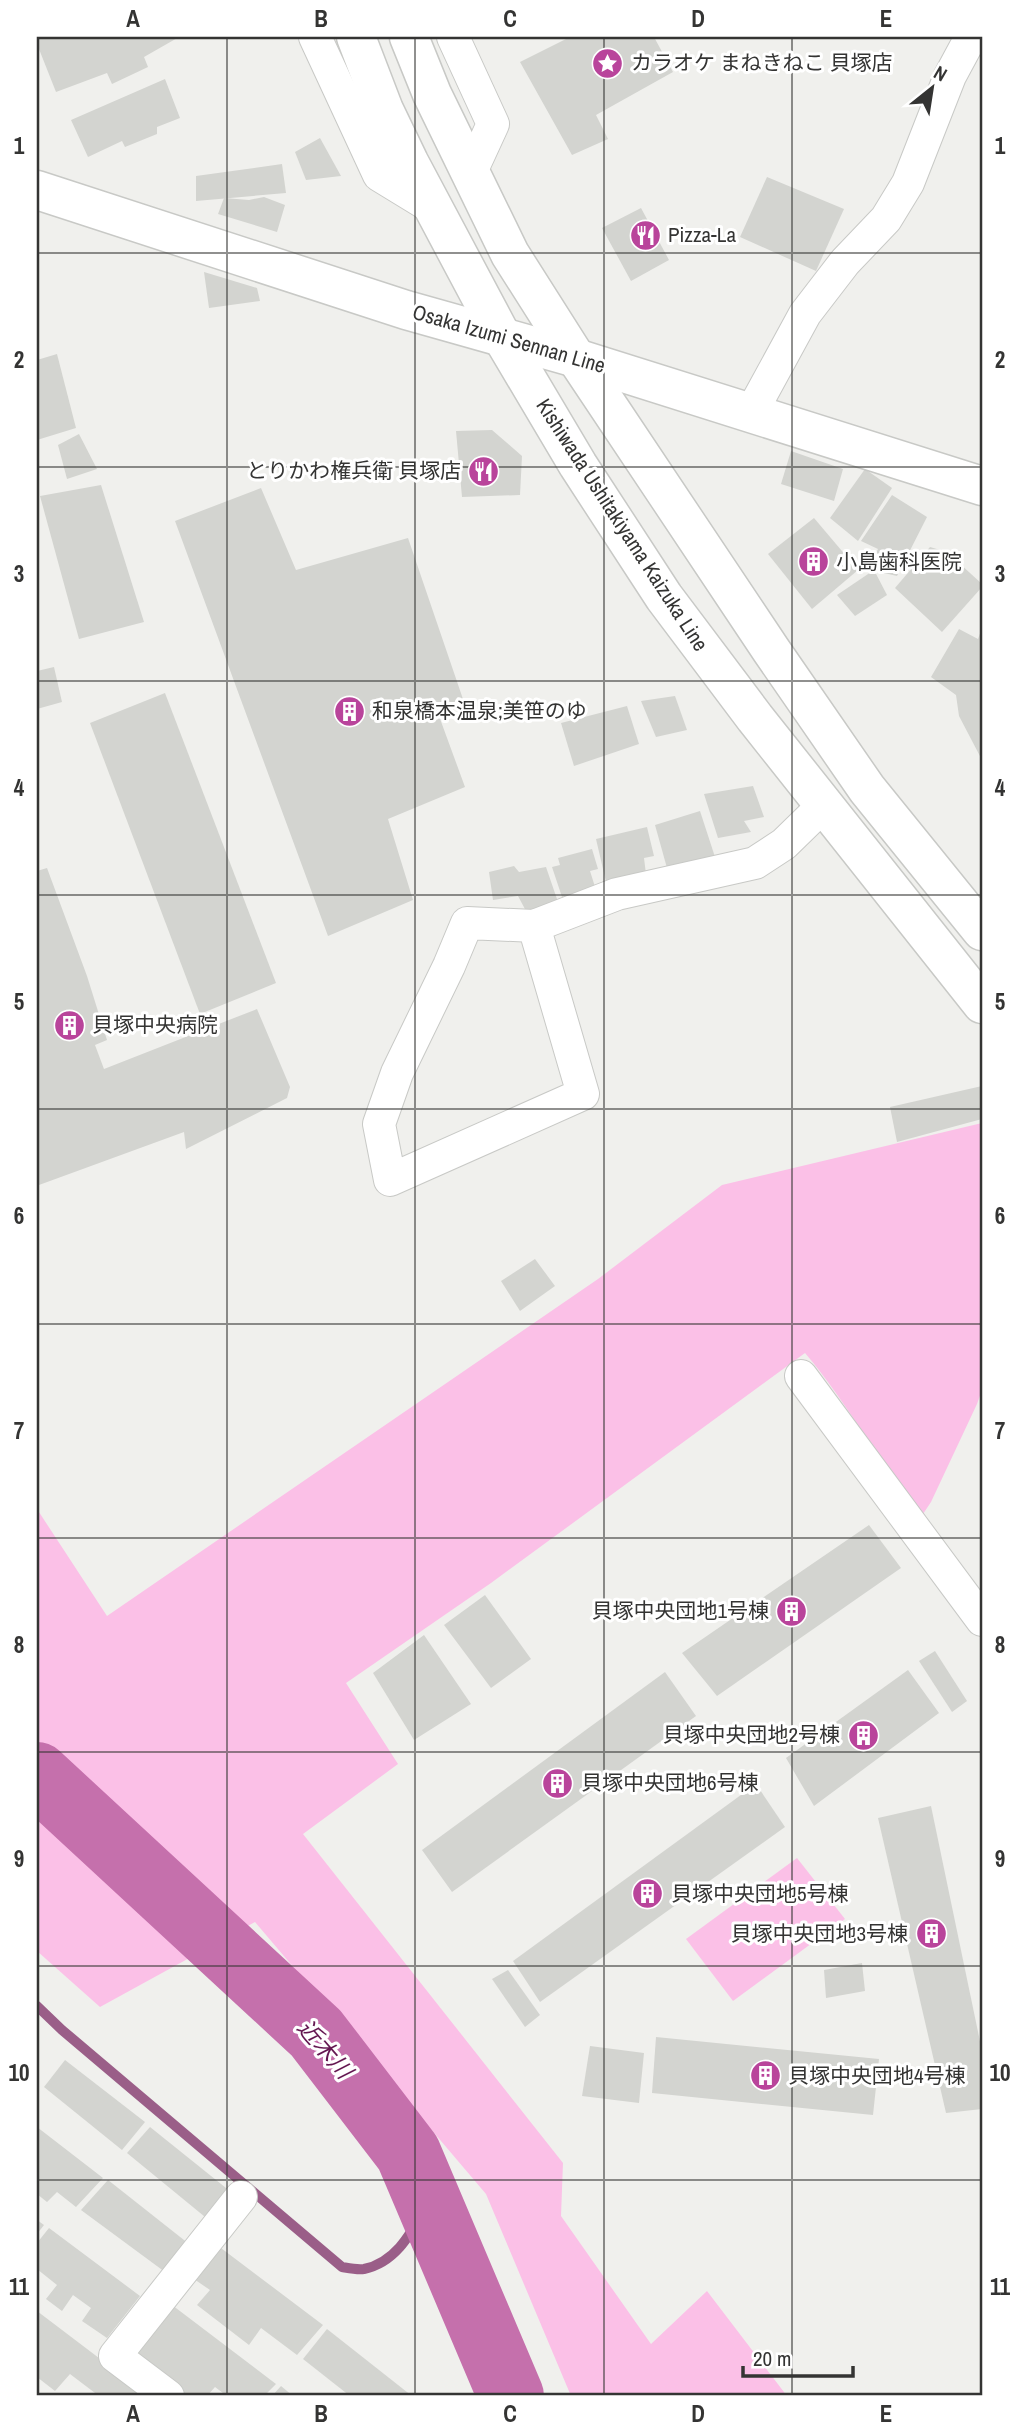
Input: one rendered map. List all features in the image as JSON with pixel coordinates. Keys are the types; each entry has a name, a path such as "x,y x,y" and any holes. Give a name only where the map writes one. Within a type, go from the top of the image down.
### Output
{"main road":[{"name":"Kishiwada Ushitakiyama Kaizuka Line","path":"356,37 384,110 433,208 502,337 578,465 664,597 755,718 982,1004"},
{"path":"409,37 432,94 510,254 576,358 867,789 982,931"},
{"name":"Osaka Izumi Sennan Line","path":"41,196 394,306 576,358 982,486"}],"street":[{"path":"315,37 379,175 433,208"},
{"path":"453,37 494,124 470,174"},
{"path":"751,413 805,314 845,262 886,219 908,183 950,76 971,37"},
{"path":"534,926 583,1094 390,1180 379,1124 397,1073 467,923 534,926 617,894 755,863 784,844 824,805"},
{"path":"801,1376 982,1620"},
{"path":"168,2396 116,2356 241,2197"}],"shaded area":[{"path":"982,1123 982,1390 923,1514 805,1353 491,1583 346,1683 398,1764 303,1834 563,2163 561,2216 651,2344 707,2291 787,2396 571,2396 486,2194 255,1922 100,2007 37,1951 37,1509 107,1616 598,1279 722,1185"},
{"path":"797,1858 845,1919 733,2001 686,1939"}],"building":[{"path":"37,37 179,37 144,57 148,67 112,84 107,73 56,92 37,44"},
{"path":"570,37 654,37 673,72 596,115 608,139 572,155 520,62"},
{"path":"165,79 180,118 157,127 157,134 125,147 122,141 88,157 71,120"},
{"path":"320,138 341,176 306,180 295,152"},
{"path":"282,164 286,193 196,201 196,176"},
{"path":"767,177 844,209 816,271 740,237"},
{"path":"264,197 285,205 277,232 218,214 224,198 249,200"},
{"path":"641,208 669,260 631,281 602,228"},
{"path":"204,272 257,288 260,301 209,308"},
{"path":"57,354 76,428 37,440 37,360"},
{"path":"492,430 522,456 520,495 462,497 456,431"},
{"path":"79,434 97,469 67,479 58,445"},
{"path":"791,451 843,469 834,501 781,484"},
{"path":"865,469 892,488 858,541 830,518"},
{"path":"101,485 144,622 79,639 40,496"},
{"name":"和泉橋本温泉;美笹のゆ","path":"261,488 296,570 408,538 465,705 439,716 465,787 388,819 413,900 328,936 175,521"},
{"path":"892,495 927,517 897,576 884,573 888,565 873,559 878,549 861,541"},
{"name":"小島歯科医院","path":"814,518 858,570 812,609 768,554"},
{"path":"930,547 947,552 982,584 942,632 895,588"},
{"path":"874,570 887,595 855,616 837,595"},
{"path":"982,628 982,760 959,716 956,695 931,677 959,629 978,639"},
{"path":"54,667 62,702 37,709 37,671"},
{"path":"165,693 276,983 200,1014 90,723"},
{"path":"675,696 687,730 656,737 641,701"},
{"path":"627,706 639,744 574,766 561,723"},
{"path":"753,786 764,817 744,821 751,832 718,838 704,794"},
{"path":"700,811 715,857 667,868 655,825"},
{"path":"647,827 654,856 644,858 646,874 606,882 596,839"},
{"path":"592,849 598,869 590,871 596,890 562,897 552,867 560,865 558,858"},
{"path":"514,866 519,872 546,867 558,902 526,911 518,896 493,900 489,872"},
{"name":"貝塚中央病院","path":"47,868 87,976 107,1040 95,1045 104,1069 257,1009 290,1087 287,1098 186,1149 184,1132 39,1185 37,871"},
{"path":"982,1086 982,1119 897,1142 890,1107"},
{"path":"535,1259 555,1286 520,1311 501,1281"},
{"name":"貝塚中央団地1号棟","path":"869,1525 901,1568 717,1696 682,1653"},
{"path":"485,1595 531,1659 491,1688 444,1625"},
{"path":"424,1635 471,1704 414,1740 373,1673"},
{"path":"935,1651 967,1701 952,1712 919,1661"},
{"name":"貝塚中央団地2号棟","path":"908,1670 939,1713 814,1806 786,1758"},
{"name":"貝塚中央団地6号棟","path":"665,1672 696,1716 452,1892 422,1850"},
{"name":"貝塚中央団地5号棟","path":"756,1784 785,1827 540,2002 513,1961"},
{"name":"貝塚中央団地3号棟","path":"931,1806 982,2051 982,2109 946,2113 878,1818"},
{"path":"862,1963 865,1991 826,1998 824,1970"},
{"path":"508,1970 540,2015 525,2027 492,1979"},
{"name":"貝塚中央団地4号棟","path":"656,2037 879,2059 873,2115 652,2093"},
{"path":"590,2046 644,2053 639,2103 582,2096"},
{"path":"65,2060 145,2122 122,2150 44,2087"},
{"path":"37,2127 103,2178 76,2207 57,2192 47,2202 37,2194"},
{"path":"150,2127 231,2192 210,2221 127,2153"},
{"path":"108,2180 189,2244 165,2272 81,2210"},
{"path":"37,2220 44,2225 37,2234"},
{"path":"49,2228 140,2296 107,2338 82,2321 91,2308 73,2295 62,2311 46,2299 57,2285 37,2269 37,2243"},
{"path":"217,2245 323,2325 297,2355 261,2328 249,2345 197,2305 210,2290 191,2277"},
{"path":"172,2305 276,2384 264,2396 227,2396 215,2387 207,2396 188,2396 132,2353"},
{"path":"37,2311 149,2396 99,2396 70,2374 55,2391 37,2377"},
{"path":"327,2329 412,2396 350,2396 303,2359"},
{"path":"281,2386 293,2396 272,2396"}],"waterway":[{"name":"近木川","path":"37,1775 316,2033 408,2153 511,2396"},
{"path":"37,2006 342,2267 364,2269 386,2259 403,2243 429,2202"}],"place":[{"name":"カラオケ まねきねこ 貝塚店","path":"608,63"},
{"name":"Pizza-La","path":"645,235"},
{"name":"とりかわ権兵衛 貝塚店","path":"484,471"},
{"name":"小島歯科医院","path":"813,562"},
{"name":"和泉橋本温泉;美笹のゆ","path":"349,711"},
{"name":"貝塚中央病院","path":"69,1025"},
{"name":"貝塚中央団地1号棟","path":"792,1611"},
{"name":"貝塚中央団地2号棟","path":"863,1735"},
{"name":"貝塚中央団地6号棟","path":"558,1783"},
{"name":"貝塚中央団地5号棟","path":"648,1894"},
{"name":"貝塚中央団地3号棟","path":"931,1934"},
{"name":"貝塚中央団地4号棟","path":"765,2076"}]}
